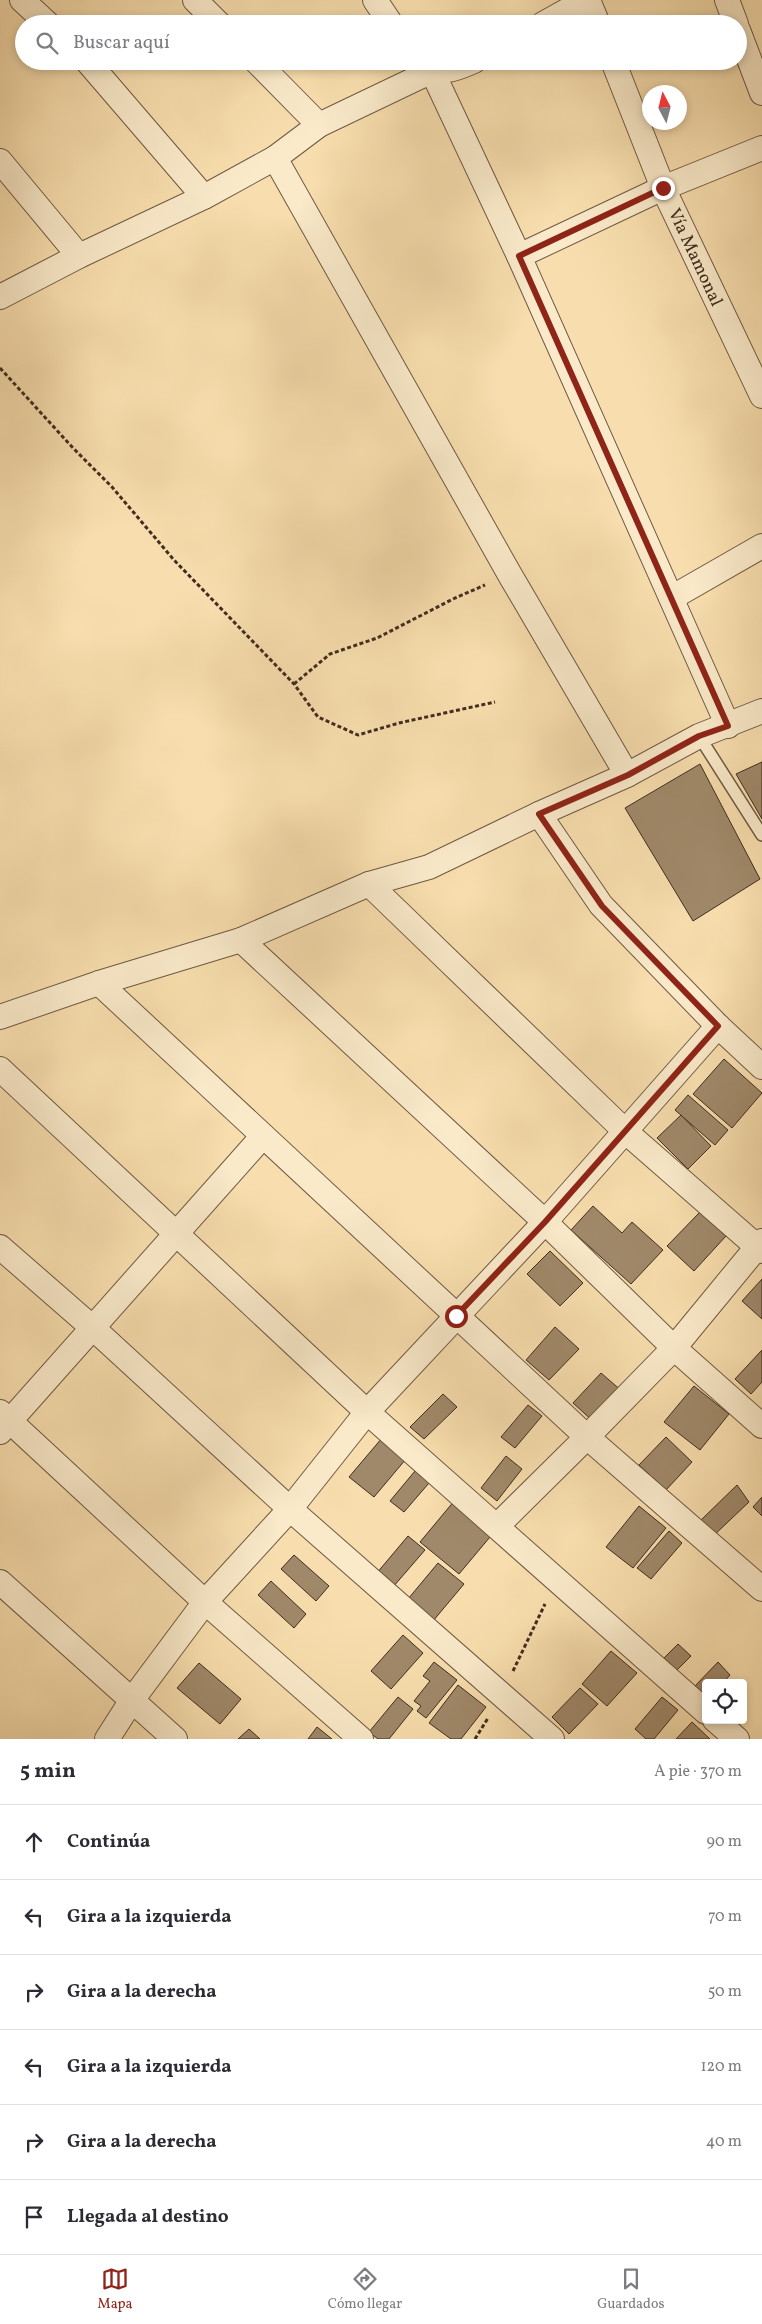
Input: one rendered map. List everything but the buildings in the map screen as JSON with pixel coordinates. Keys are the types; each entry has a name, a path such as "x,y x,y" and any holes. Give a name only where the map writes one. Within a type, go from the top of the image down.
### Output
{"street":[{"path":"22,0 38,15"},
{"path":"195,0 210,15"},
{"path":"375,0 385,15"},
{"path":"560,15 587,0 594,15"},
{"path":"727,0 733,15"},
{"path":"747,54 762,93"},
{"path":"95,70 204,197"},
{"path":"265,70 319,124"},
{"path":"0,297 79,256 204,197 275,158 319,124 419,70"},
{"path":"428,70 519,256 673,597 728,726"},
{"name":"Vía Mamonal","path":"617,70 663,188 762,396"},
{"path":"519,256 663,188 762,148"},
{"path":"275,158 510,574 628,775"},
{"path":"0,161 79,256"},
{"path":"673,597 762,546"},
{"path":"0,1017 99,983 240,940 369,884 429,867 539,814 628,775 699,736 762,711"},
{"path":"539,814 602,906 718,1026 762,1068"},
{"path":"369,884 626,1132 760,1246 674,1348 497,1526"},
{"path":"240,940 545,1222 674,1348 762,1426"},
{"path":"99,983 587,1437 762,1589"},
{"path":"107,1739 132,1700 205,1602 290,1509 367,1412 545,1222 718,1026"},
{"path":"0,1069 367,1412 702,1709"},
{"path":"263,1136 175,1234 94,1329 4,1422 205,1602 362,1739"},
{"path":"0,1247 94,1329 290,1509 552,1739"},
{"path":"0,1582 175,1739"},
{"path":"720,1724 737,1739"}],"lane":[{"path":"699,736 762,835"}],"path":[{"path":"0,368 73,448 112,487 174,560 294,684 318,717 358,735 398,723 495,702"},
{"path":"294,684 330,654 377,638 455,598 510,574"},
{"path":"475,1739 501,1695 556,1581"}],"route":[{"path":"456,1316 545,1222 718,1026 602,906 539,814 628,775 699,736 728,726 673,597 519,256 663,188"}]}
